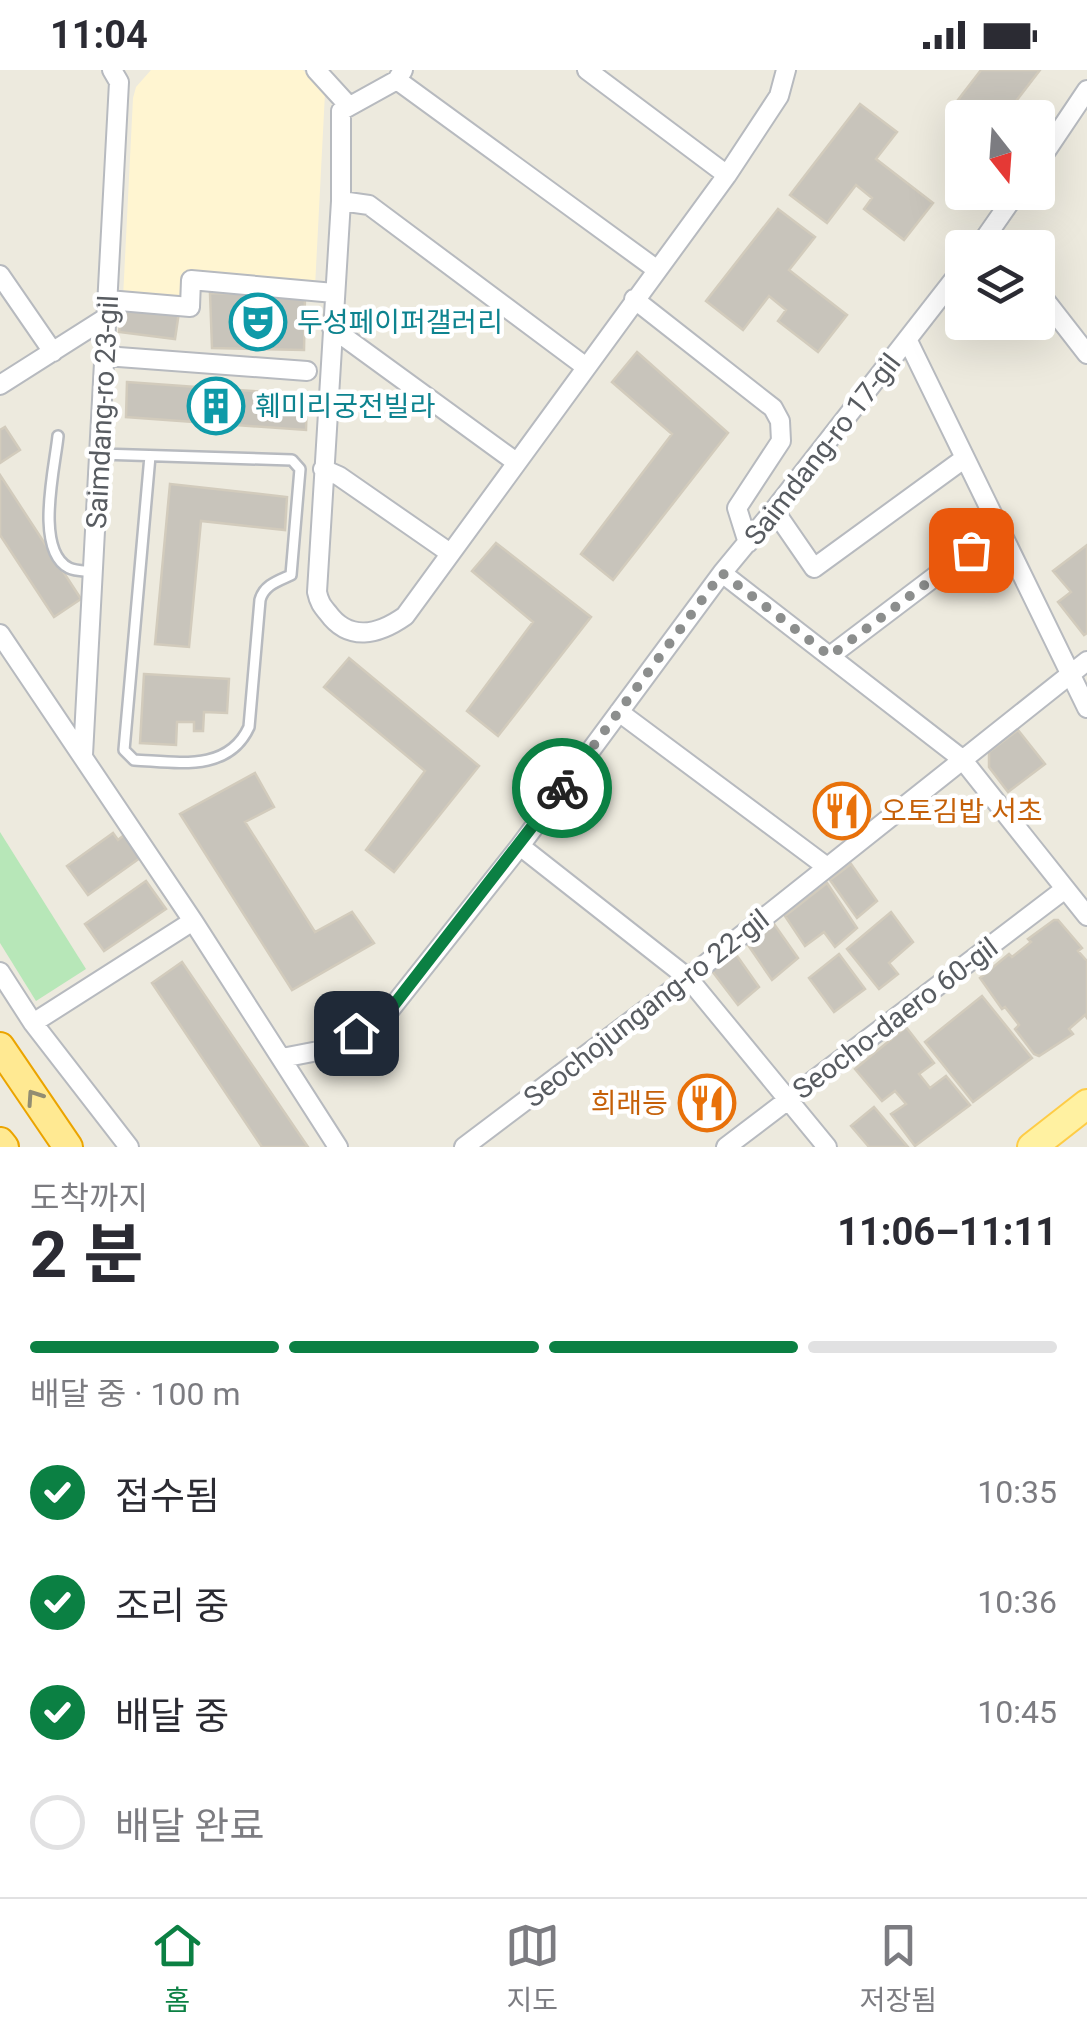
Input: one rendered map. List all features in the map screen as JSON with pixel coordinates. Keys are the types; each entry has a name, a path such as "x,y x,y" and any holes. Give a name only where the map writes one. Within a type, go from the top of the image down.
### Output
{"highway":[{"path":"0,1047 68,1147"}],"main road":[{"path":"1032,1147 1087,1104"}],"street":[{"path":"316,70 348,104"},
{"path":"586,70 727,175"},
{"path":"656,269 400,75 341,111 341,201 317,592 319,602 336,624 346,632 372,633 388,628 404,616 727,175 779,96 786,70"},
{"name":"Saimdang-ro 23-gil","path":"83,755 121,74"},
{"path":"1055,138 1087,90"},
{"path":"341,201 368,205 586,367"},
{"path":"0,275 53,352"},
{"path":"0,385 53,352 108,309 190,307 191,280 334,293"},
{"name":"Saimdang-ro 17-gil","path":"282,1058 318,1051 356,1033 390,1010 520,846 722,573 945,292"},
{"path":"634,298 773,408 780,422 781,442 736,508 748,544"},
{"path":"1055,312 1087,354"},
{"path":"332,328 516,462"},
{"path":"908,341 1087,708"},
{"path":"105,356 307,371"},
{"path":"774,510 814,568 965,458"},
{"path":"323,468 450,553"},
{"path":"830,656 1000,528"},
{"path":"722,573 962,758 1087,916"},
{"path":"0,634 193,921 338,1147"},
{"name":"Seochojungang-ro 22-gil","path":"464,1147 688,978 1087,661"},
{"path":"619,712 827,867"},
{"path":"520,846 688,978 827,1147"},
{"name":"Seocho-daero 60-gil","path":"726,1147 1065,889"},
{"path":"33,1023 193,921"},
{"path":"0,972 33,1023 130,1147"}],"lane":[{"path":"58,436 49,539 70,569 93,572"},
{"path":"100,454 292,460 300,468 291,575 262,592 260,600 249,727 243,740 216,760 134,760 124,750 150,456"}],"shaded area":[{"path":"151,70 303,70 325,93 315,287 181,276 179,301 123,298 133,98 136,87"}],"green space":[{"path":"0,832 86,969 36,1001 0,943"}],"building":[{"path":"981,70 1040,70 1017,100 958,100"},
{"path":"860,104 897,132 876,159 933,203 904,240 864,209 872,198 856,185 827,223 790,195"},
{"path":"778,209 815,237 789,270 847,315 818,352 778,321 786,310 769,296 743,330 706,301"},
{"name":"두성페이퍼갤러리","path":"210,293 305,295 304,350 212,348"},
{"path":"123,305 179,312 175,339 119,332"},
{"path":"637,352 728,433 613,580 581,554 672,434 612,382"},
{"name":"훼미리궁전빌라","path":"127,382 307,395 306,430 126,417"},
{"path":"5,427 20,450 0,463 0,430"},
{"path":"0,475 81,599 54,617 0,535"},
{"path":"170,484 287,497 285,530 201,521 189,647 155,644"},
{"path":"496,543 591,617 498,736 467,711 533,622 472,571"},
{"path":"1087,545 1084,635 1058,602 1071,592 1053,571"},
{"path":"349,658 479,766 394,872 366,850 425,771 324,687"},
{"path":"144,674 229,679 227,713 204,712 203,731 194,731 194,722 177,722 176,745 140,743"},
{"path":"1018,730 1045,764 1008,792 989,767 989,752"},
{"path":"255,773 274,807 245,822 315,932 352,912 374,943 292,990 180,814"},
{"path":"113,833 118,840 124,835 140,858 88,895 67,866"},
{"path":"851,864 877,901 857,918 830,880"},
{"path":"146,881 166,909 104,951 85,924"},
{"path":"827,883 857,928 835,947 824,932 805,946 785,916"},
{"path":"891,912 913,942 889,963 898,974 879,989 847,949"},
{"path":"1054,920 1082,948 1078,951 1087,961 1087,1018 1085,1015 1069,1029 1073,1034 1039,1056 980,978 1009,954 1012,957"},
{"path":"774,924 798,958 772,980 748,945"},
{"path":"735,953 759,987 738,1005 712,971"},
{"path":"839,954 865,989 834,1012 809,978"},
{"path":"182,962 308,1147 262,1147 152,983"},
{"path":"982,996 1032,1058 973,1102 925,1042"},
{"path":"906,1027 934,1063 919,1074 930,1088 946,1076 970,1105 915,1146 891,1114 906,1104 895,1091 882,1101 855,1069"},
{"path":"874,1107 908,1147 869,1147 851,1126"}],"way so far":[{"path":"562,788 722,573 830,656 971,550"}],"place":[{"name":"두성페이퍼갤러리","path":"258,322"},
{"name":"훼미리궁전빌라","path":"216,406"},
{"name":"오토김밥 서초","path":"842,811"},
{"name":"희래등","path":"707,1103"}],"route":[{"path":"356,1033 390,1010 562,788"}]}
